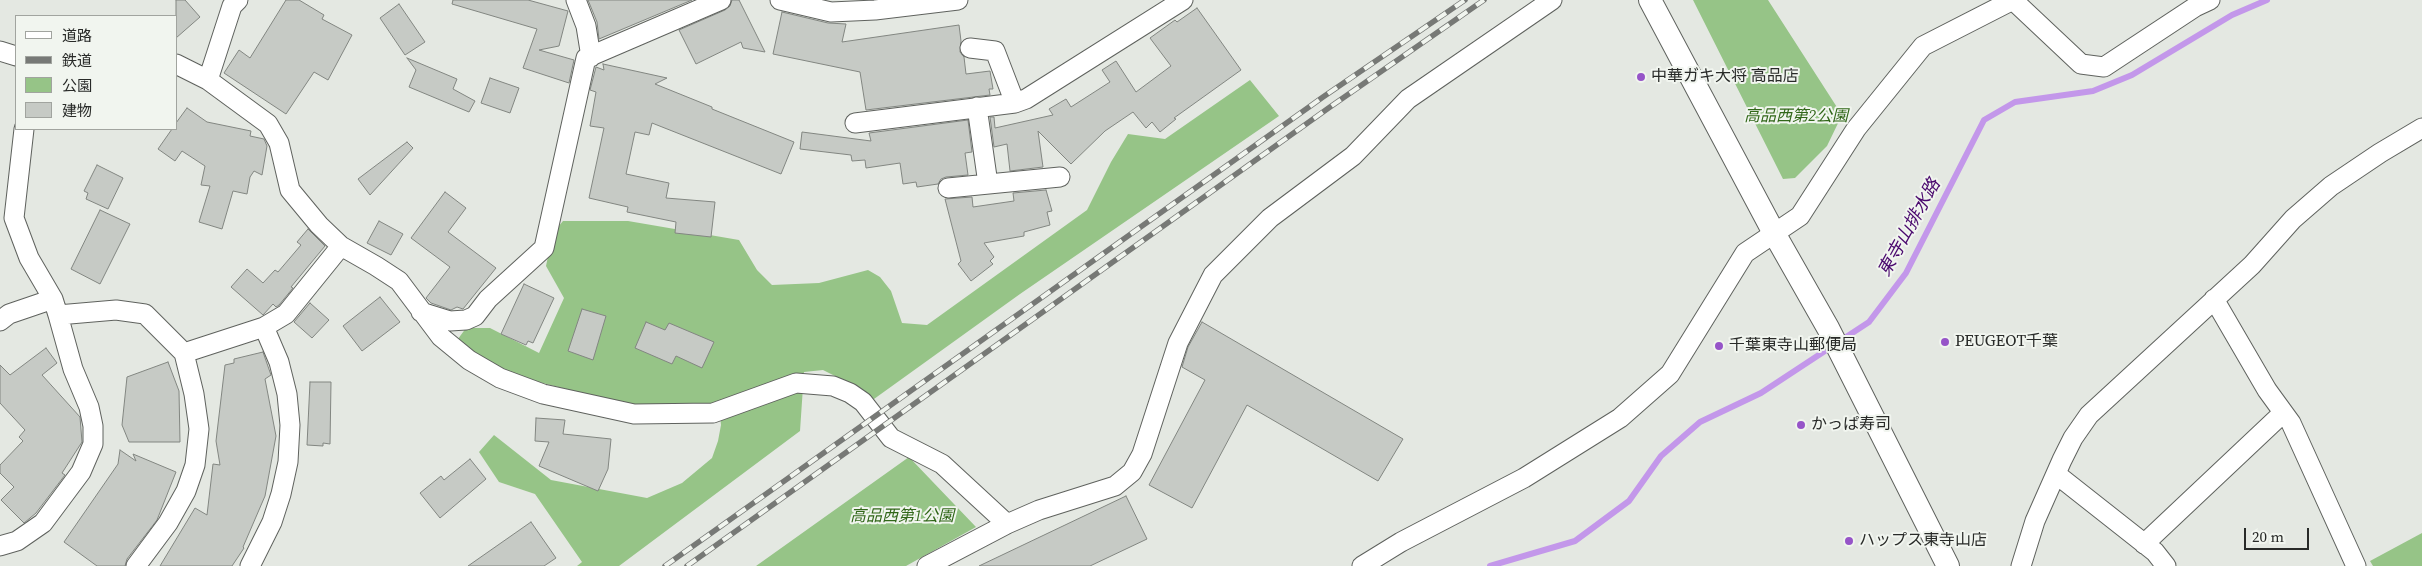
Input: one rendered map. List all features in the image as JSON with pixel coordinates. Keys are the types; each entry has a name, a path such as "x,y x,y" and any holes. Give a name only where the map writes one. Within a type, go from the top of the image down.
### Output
{"street":[{"path":"208,80 232,6 238,0"},
{"path":"576,0 586,26 590,56"},
{"path":"420,312 450,321 466,320 475,316 488,299 544,248 586,58 721,0"},
{"path":"780,0 831,12 875,10 958,0"},
{"path":"855,124 1015,103 1026,99 1183,0"},
{"path":"927,566 1007,524 1039,510 1116,486 1132,472 1142,454 1178,343 1213,275 1270,218 1353,156 1408,99 1552,0"},
{"path":"1650,0 1774,232 1828,328 1948,566"},
{"path":"1362,566 1401,542 1524,478 1620,418 1670,374 1745,253 1800,216 1856,129 1923,46 2013,0 2081,64 2104,67 2195,7 2210,0"},
{"path":"970,48 995,51 1015,103"},
{"path":"0,52 15,56"},
{"path":"178,65 208,80 268,124 279,143 290,190 319,225 341,246 399,281 420,312 441,337 462,354 500,378 544,394 634,414 713,413 796,383 833,386 850,393 863,402 890,438 942,464 1007,524"},
{"path":"977,107 988,184"},
{"path":"2021,566 2035,521 2056,474 2073,438 2089,415 2252,265 2293,219 2331,186 2422,128"},
{"path":"0,546 17,541 42,523 81,472 93,444 93,426 89,407 73,369 55,307 29,258 14,218 9,186 24,130"},
{"path":"948,188 1060,177"},
{"path":"184,353 264,327 286,314 341,246"},
{"path":"2214,299 2267,390 2291,423 2356,566"},
{"path":"0,321 9,314 55,307 116,310 145,314 184,353 194,394 198,429 195,465 186,491 168,523 136,566"},
{"path":"250,566 272,522 288,462 290,424 287,394 279,362 264,327"},
{"path":"2144,544 2284,413"},
{"path":"2056,474 2144,544 2166,566"}],"green space":[{"name":"高品西第2公園","path":"1693,0 1768,0 1842,115 1827,146 1795,178 1783,179"},
{"path":"1250,80 1279,116 1020,294 874,399 853,385 823,370 804,372 800,431 619,566 577,566 582,562 535,494 499,482 479,452 494,435 551,480 647,498 682,483 712,458 721,425 719,405 633,406 523,378 467,352 458,339 466,328 490,328 539,353 564,298 546,266 553,233 563,221 628,221 739,240 757,270 772,285 819,283 868,270 880,277 891,291 902,323 927,325 1087,210 1111,162 1128,134 1165,139"},
{"name":"高品西第1公園","path":"909,457 976,527 906,566 756,566"},
{"path":"2422,533 2422,566 2373,566 2370,561"}],"building":[{"path":"176,0 185,0 200,17 178,36 178,15 176,15"},
{"path":"286,0 299,0 324,15 322,19 352,35 328,80 314,72 286,114 224,73 239,50 250,58"},
{"path":"453,0 528,0 568,11 559,46 539,50 574,60 569,83 523,68 537,29 452,4"},
{"path":"588,0 692,0 599,39 597,22"},
{"path":"732,0 739,0 765,52 743,48 741,42 696,64 679,30 725,10 730,6"},
{"path":"399,4 425,42 405,55 380,18"},
{"path":"1197,8 1241,70 1174,118 1176,119 1160,132 1152,122 1146,128 1133,112 1105,131 1071,164 1038,131 1043,167 1010,171 1007,144 994,147 990,117 994,117 995,128 1053,115 1049,109 1066,99 1071,107 1110,82 1102,70 1116,61 1136,92 1171,66 1150,38 1175,20 1177,22"},
{"path":"782,12 828,23 846,24 842,42 959,25 960,52 964,57 966,74 990,71 993,89 989,89 990,95 866,110 860,72 773,54"},
{"path":"407,58 457,79 453,89 475,101 469,112 409,87 416,70"},
{"path":"603,64 667,78 655,84 794,142 781,174 652,123 649,135 635,132 626,174 669,183 666,198 715,202 711,237 675,233 676,222 627,212 628,207 589,198 604,128 590,126 596,92 590,90 596,67 604,70"},
{"path":"490,78 519,88 510,113 481,103"},
{"path":"187,108 207,122 251,131 250,136 264,139 267,146 262,175 254,171 250,177 247,194 233,191 222,229 199,222 210,186 201,185 205,166 182,151 175,161 158,149 171,130 178,130 178,120"},
{"path":"968,120 972,152 965,153 968,175 946,177 941,179 938,184 917,187 916,182 903,184 900,163 866,168 865,160 852,161 851,155 800,149 802,132 871,141 869,133"},
{"path":"407,142 413,148 370,195 358,179"},
{"path":"97,165 123,178 108,209 86,199 88,193 84,191"},
{"path":"1046,190 1052,211 1047,212 1050,225 1024,232 1024,236 984,243 994,257 990,261 993,264 971,281 958,264 961,261 945,199 972,197 973,207 1014,201 1013,193"},
{"path":"445,192 466,208 448,232 496,268 463,309 457,307 451,310 431,303 426,298 450,267 411,238"},
{"path":"100,210 130,224 100,284 71,269"},
{"path":"379,221 403,234 391,255 367,243"},
{"path":"308,229 325,246 291,287 293,288 279,305 276,307 273,304 263,315 231,287 247,269 263,283 275,270 278,272 301,245 297,242"},
{"path":"524,284 554,298 533,343 528,341 526,345 501,334"},
{"path":"380,297 400,322 362,351 343,326"},
{"path":"310,303 329,320 312,338 294,322"},
{"path":"582,309 606,316 593,360 568,351"},
{"path":"646,322 665,330 669,323 714,342 702,368 676,356 672,364 635,348"},
{"path":"1202,322 1403,439 1378,481 1247,405 1192,508 1149,485 1205,380 1182,367 1188,347"},
{"path":"46,348 57,363 42,375 80,417 82,442 62,473 65,475 36,513 24,523 1,500 14,487 0,473 0,465 23,441 19,437 25,430 0,403 0,365 10,375"},
{"path":"263,352 271,375 265,379 276,436 265,496 244,548 232,566 160,566 195,508 207,515 213,464 220,465 216,441 225,365 234,363 234,359"},
{"path":"168,362 179,391 180,442 129,442 122,425 127,377"},
{"path":"310,382 331,382 330,444 323,443 323,446 307,445"},
{"path":"536,418 565,420 563,434 611,439 608,469 598,491 539,466 549,442 535,441"},
{"path":"120,450 136,461 133,454 176,472 157,520 127,559 125,566 97,566 64,542 118,464"},
{"path":"470,459 486,479 440,518 420,493 441,476 444,480"},
{"path":"1126,496 1147,539 1090,566 979,566"},
{"path":"531,522 556,558 544,566 468,566"}],"waterway":[{"name":"東寺山排水路","path":"1490,566 1575,541 1629,501 1661,456 1700,422 1761,393 1869,322 1906,273 1984,120 2015,102 2093,91 2132,75 2232,15 2267,0"}],"railway":[{"path":"665,566 1323,97 1465,0"},
{"path":"687,566 1330,107 1484,0"}],"place":[{"name":"中華ガキ大将 高品店","path":"1641,77"},
{"name":"PEUGEOT千葉","path":"1945,342"},
{"name":"千葉東寺山郵便局","path":"1719,346"},
{"name":"かっぱ寿司","path":"1801,425"},
{"name":"ハップス東寺山店","path":"1849,541"}]}
